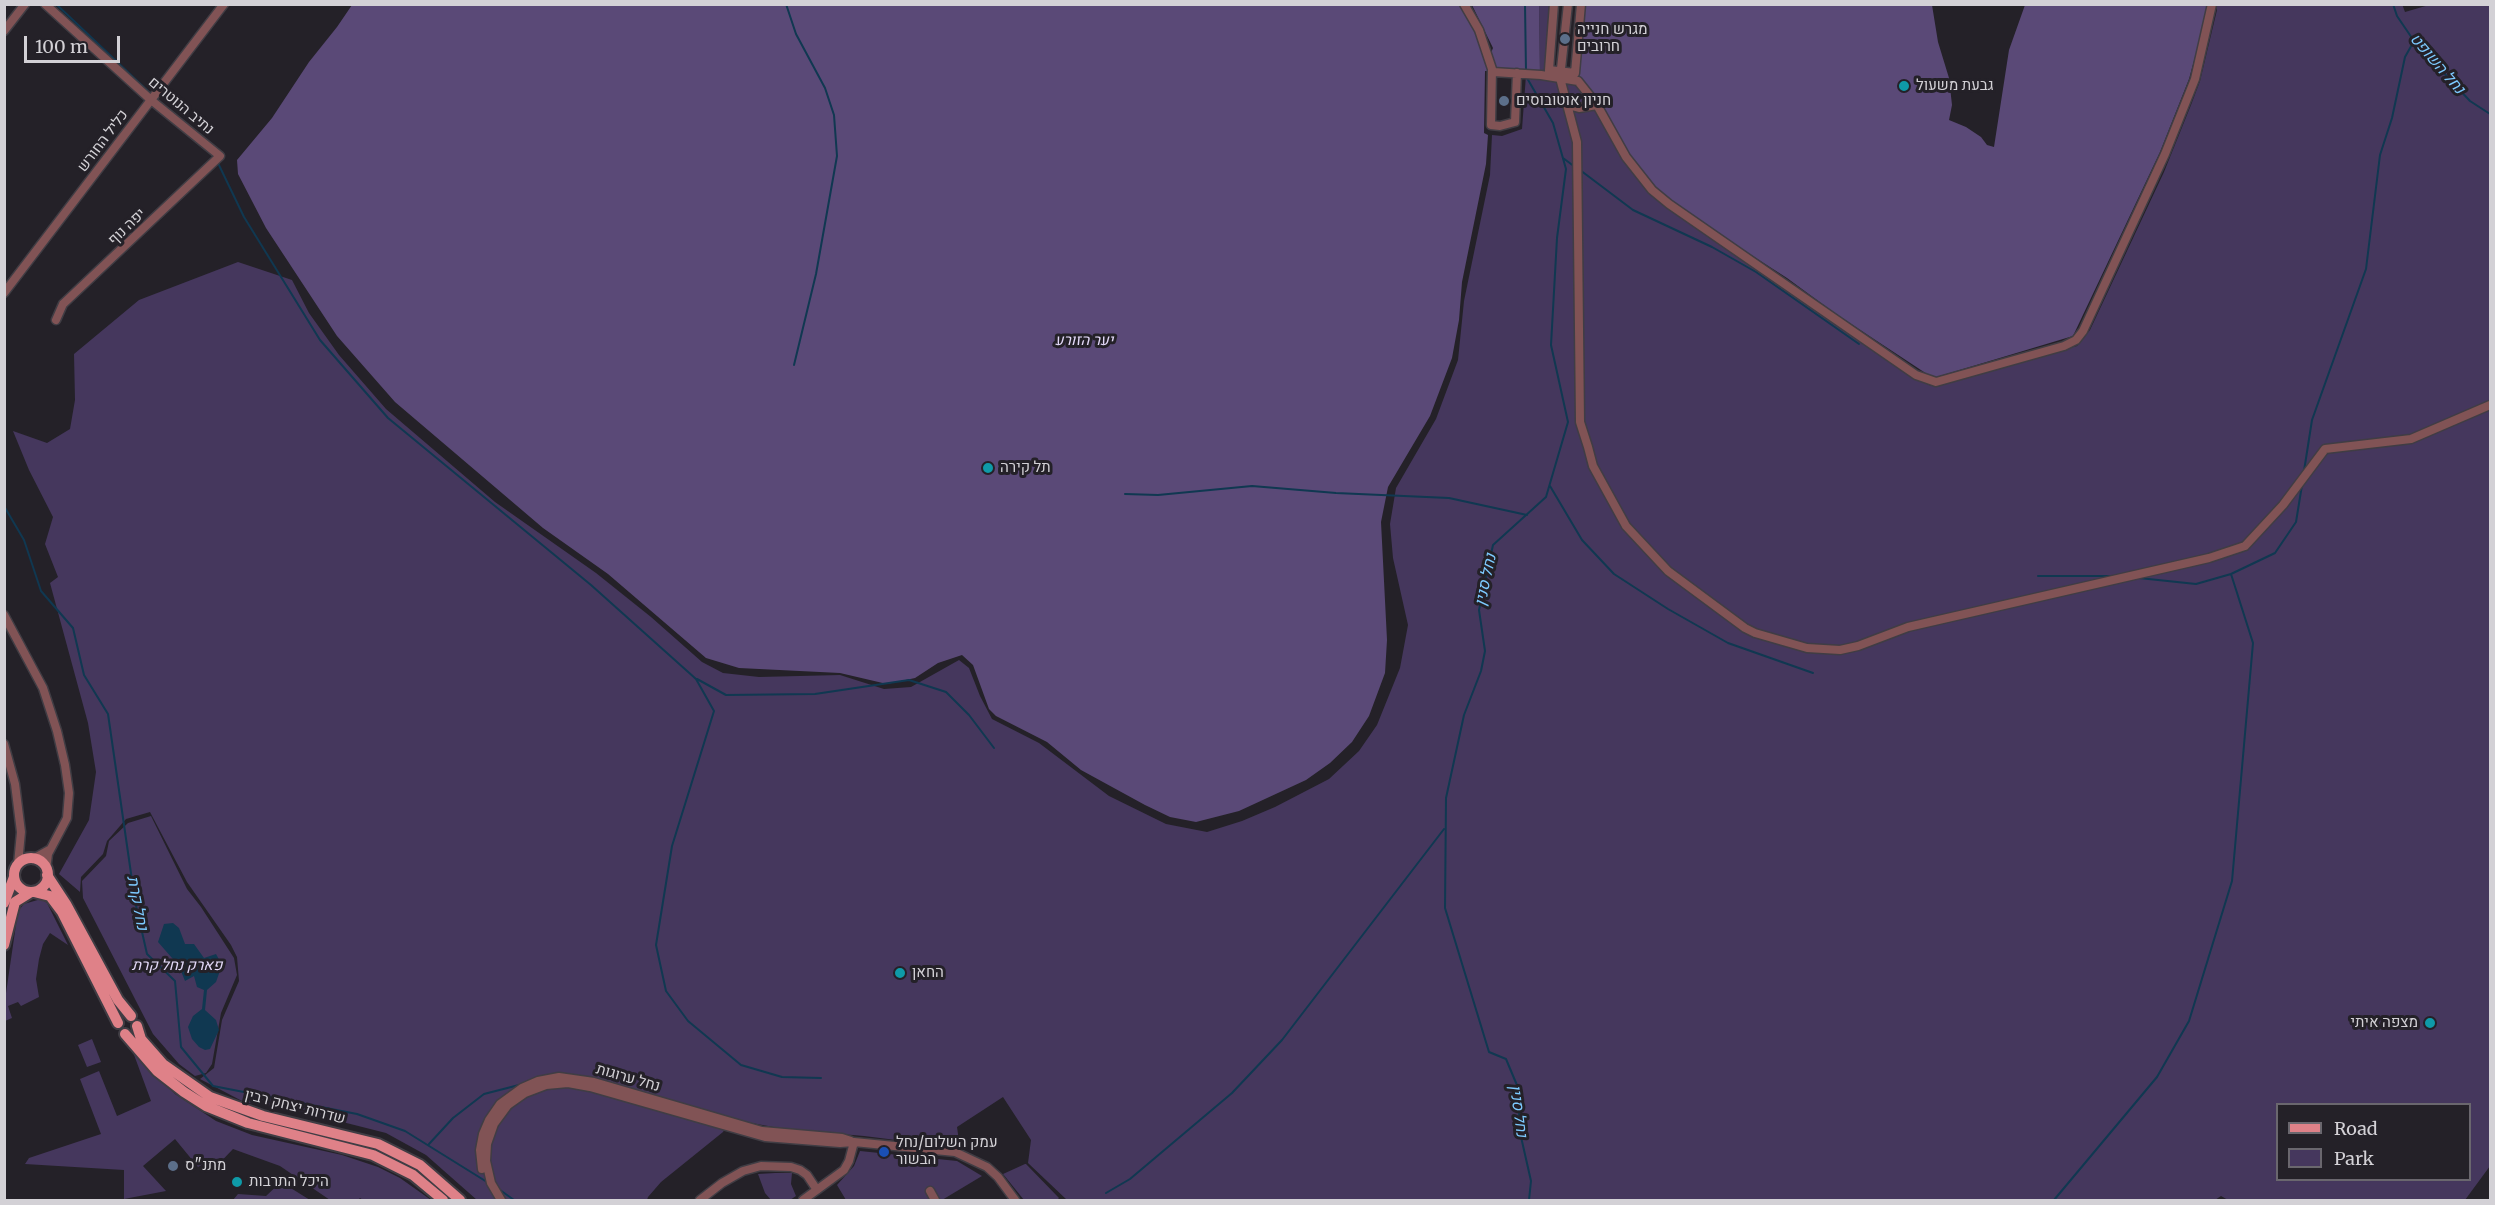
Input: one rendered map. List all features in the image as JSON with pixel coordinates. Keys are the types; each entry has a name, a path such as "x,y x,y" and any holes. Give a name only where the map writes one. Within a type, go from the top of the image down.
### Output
{"main road":[{"path":"4,903 18,864 31,859 40,861 47,873 44,886 15,902 4,945"},
{"name":"שדרות יצחק רבין","path":"47,873 118,1000 134,1021 141,1039 163,1064 210,1097 263,1116 361,1138 385,1147 420,1165 460,1200"},
{"path":"14,877 19,887 50,896 58,906 118,1023 119,1031 124,1034 134,1032 134,1021 124,1016 118,1023"},
{"name":"שדרות יצחק רבין","path":"124,1034 157,1071 206,1106 248,1124 373,1155 413,1175 443,1200"}],"street":[{"path":"4,31 25,4"},
{"name":"נתיב הנוטרים","path":"45,4 151,100 220,156"},
{"name":"כליל החורש","path":"4,293 224,4"},
{"path":"1464,4 1479,30 1492,72 1491,126 1515,123 1523,74"},
{"path":"1554,4 1549,70 1578,81 1597,105 1626,158 1652,190 1916,375 1936,382 2064,346 2076,340 2083,332 2165,154 2195,80 2212,4"},
{"path":"1568,4 1561,75 1577,142 1580,422 1593,466 1626,526 1668,571 1755,633 1807,648 1840,650 1858,646 1908,627 2209,558 2245,546 2283,505 2325,449 2411,439 2490,405"},
{"path":"1492,72 1561,75 1575,73 1581,4"},
{"path":"1568,105 1579,108 1597,105"},
{"name":"יפה נוף","path":"56,320 63,304 220,156"},
{"path":"4,615 43,688 57,730 65,765 69,808 63,830 47,858 47,873"},
{"path":"4,744 15,784 21,842 18,864"},
{"path":"21,842 31,859 52,848"},
{"name":"נחל ערוגות","path":"494,1200 481,1168 481,1142 485,1126 494,1111 507,1098 522,1088 549,1078 575,1077 762,1131 842,1138 854,1142"},
{"name":"נחל ערוגות","path":"501,1200 491,1183 486,1152 490,1131 497,1118 513,1101 525,1093 546,1085 582,1084 765,1137 854,1142 955,1152 987,1167 998,1177 1015,1200"},
{"path":"803,1200 844,1170 854,1142"},
{"path":"700,1200 722,1183 761,1166 791,1167 800,1170 807,1175 817,1190"},
{"path":"930,1191 935,1200"}],"green space":[{"path":"2402,4 2405,12 2429,5 2490,5 2490,1166 2465,1200 2228,1200 2221,1196 2215,1200 1067,1200 1028,1163 1031,1140 1003,1097 957,1127 960,1148 784,1129 730,1119 723,1132 661,1182 647,1200 477,1200 426,1155 386,1133 303,1112 244,1102 200,1079 214,1068 222,1020 239,981 237,957 187,882 150,812 126,819 107,841 103,854 81,877 80,892 59,874 89,820 96,772 88,723 50,583 58,577 45,544 53,517 29,470 13,431 47,443 70,429 75,400 74,354 139,300 238,262 292,280 309,313 339,355 386,409 495,502 596,573 702,662 723,673 759,677 840,675 884,689 911,687 959,660 969,668 992,719 1039,743 1109,796 1166,824 1207,832 1275,807 1329,779 1359,751 1377,725 1400,668 1408,625 1393,558 1390,524 1396,488 1436,419 1458,360 1464,301 1490,175 1492,135 1502,136 1522,129 1526,75 1540,75 1539,5 1549,5 1544,75 1580,83 1617,145 1831,320 1905,372 1929,385 1938,386 1987,370 2077,346 2090,330 2164,172 2191,105 2200,81 2217,10 2216,5"},
{"name":"יער הזורע","path":"352,5 1472,5 1539,5 1540,75 1485,71 1484,133 1488,135 1486,164 1462,282 1459,320 1452,358 1430,416 1388,487 1381,522 1387,640 1385,673 1369,716 1352,742 1330,763 1306,780 1239,811 1196,822 1170,817 1145,805 1081,770 1047,742 996,716 989,709 973,665 962,655 938,663 915,678 887,684 840,673 739,668 706,658 608,574 543,528 395,402 337,336 266,228 238,174 237,160 272,118 309,62","holes":["1472,5 1493,48 1489,58 1464,9"]},
{"path":"1585,5 1932,5 1938,42 1949,78 1952,105 1949,120 1966,127 1981,137 1987,145 1994,147 2009,50 2025,5 2209,6 2189,79 2160,152 2073,336 1933,378 1836,314 1787,278 1670,203 1638,170 1578,80"},
{"name":"פארק נחל קרת","path":"151,816 187,889 234,958 237,975 221,1013 212,1064 206,1073 195,1076 179,1064 153,1034 83,898 82,881 106,856 109,841 128,823"},
{"path":"41,899 47,903 68,945 50,933 43,944 39,959 36,979 39,997 21,1006 18,1002 8,1006 12,1018 5,1021 5,1000 18,911 24,904"},
{"path":"92,1039 101,1062 87,1067 78,1045"},
{"path":"133,1052 175,1094 216,1121 252,1135 342,1155 378,1167 400,1178 431,1200 363,1200 360,1198 358,1200 330,1200 280,1166 233,1149 211,1172 203,1164 198,1167 175,1139 143,1166 166,1191 124,1199 124,1170 25,1164 29,1158 101,1134 80,1079 99,1071 117,1116 151,1101"},
{"path":"860,1151 957,1161 982,1176 942,1200 846,1200 837,1185 854,1166"},
{"path":"1026,1164 1059,1198 1057,1200 1024,1200 1003,1174"},
{"path":"792,1173 791,1184 796,1196 790,1200 771,1200 765,1193 758,1174"},
{"path":"281,1182 310,1200 233,1200 238,1194 266,1196"}],"water":[{"path":"173,923 179,928 185,944 194,944 204,958 216,954 222,965 216,982 207,990 205,1010 216,1020 219,1030 210,1049 205,1050 199,1047 192,1039 188,1027 193,1016 202,1009 204,990 197,987 194,976 185,981 179,966 158,942 164,924"}],"waterway":[{"path":"56,4 150,93"},
{"path":"786,4 796,34 825,88 834,115 837,156 816,274 794,365"},
{"name":"נחל סנין","path":"1525,4 1526,72"},
{"name":"נחל השופט","path":"2393,4 2397,16 2414,41 2470,101 2490,114"},
{"path":"2304,471 2312,420 2366,269 2380,155 2392,118 2405,57 2414,41"},
{"name":"נחל סנין","path":"1527,78 1553,123 1566,169 1557,238 1551,345 1568,422 1546,497 1493,545 1479,610 1485,651 1481,671 1464,715 1446,798 1445,908 1489,1052 1506,1059 1519,1090 1519,1128 1531,1181 1529,1200"},
{"path":"1563,158 1575,167"},
{"path":"217,161 244,217 320,340 388,418 591,585 696,679 714,711 672,846 656,945 666,991 688,1021 741,1065 782,1077 821,1078"},
{"path":"1580,170 1633,210 1712,247 1756,272 1859,344"},
{"path":"2139,578 2196,584 2231,574 2275,553 2296,522 2302,485"},
{"path":"1125,494 1158,495 1252,486 1336,493 1449,498 1527,515"},
{"path":"1550,486 1582,540 1614,574 1668,609 1728,643 1813,673"},
{"name":"נחל קרת","path":"4,506 24,540 41,591 73,628 84,675 108,714 135,901 147,954 175,981 181,1047 213,1086 357,1114 405,1131 487,1182"},
{"path":"2054,1200 2157,1077 2189,1021 2232,881 2253,643 2231,574"},
{"path":"2038,576 2113,576"},
{"path":"697,679 726,695 815,694 909,680 946,692 969,715 994,748"},
{"path":"1106,1193 1130,1179 1232,1093 1282,1040 1444,829"},
{"path":"429,1144 453,1118 484,1094 519,1085"},
{"name":"נחל קרת","path":"500,1190 514,1200"}],"place":[{"name":"מגרש חנייה חרובים","path":"1565,39"},
{"name":"גבעת משעול","path":"1904,86"},
{"name":"חניון אוטובוסים","path":"1504,101"},
{"name":"תל קירה","path":"988,468"},
{"name":"החאן","path":"900,973"},
{"name":"מצפה איתי","path":"2430,1023"},
{"name":"עמק השלום/נחל הבשור","path":"884,1152"},
{"name":"מתנ\"ס","path":"173,1166"},
{"name":"היכל התרבות","path":"237,1182"}]}
